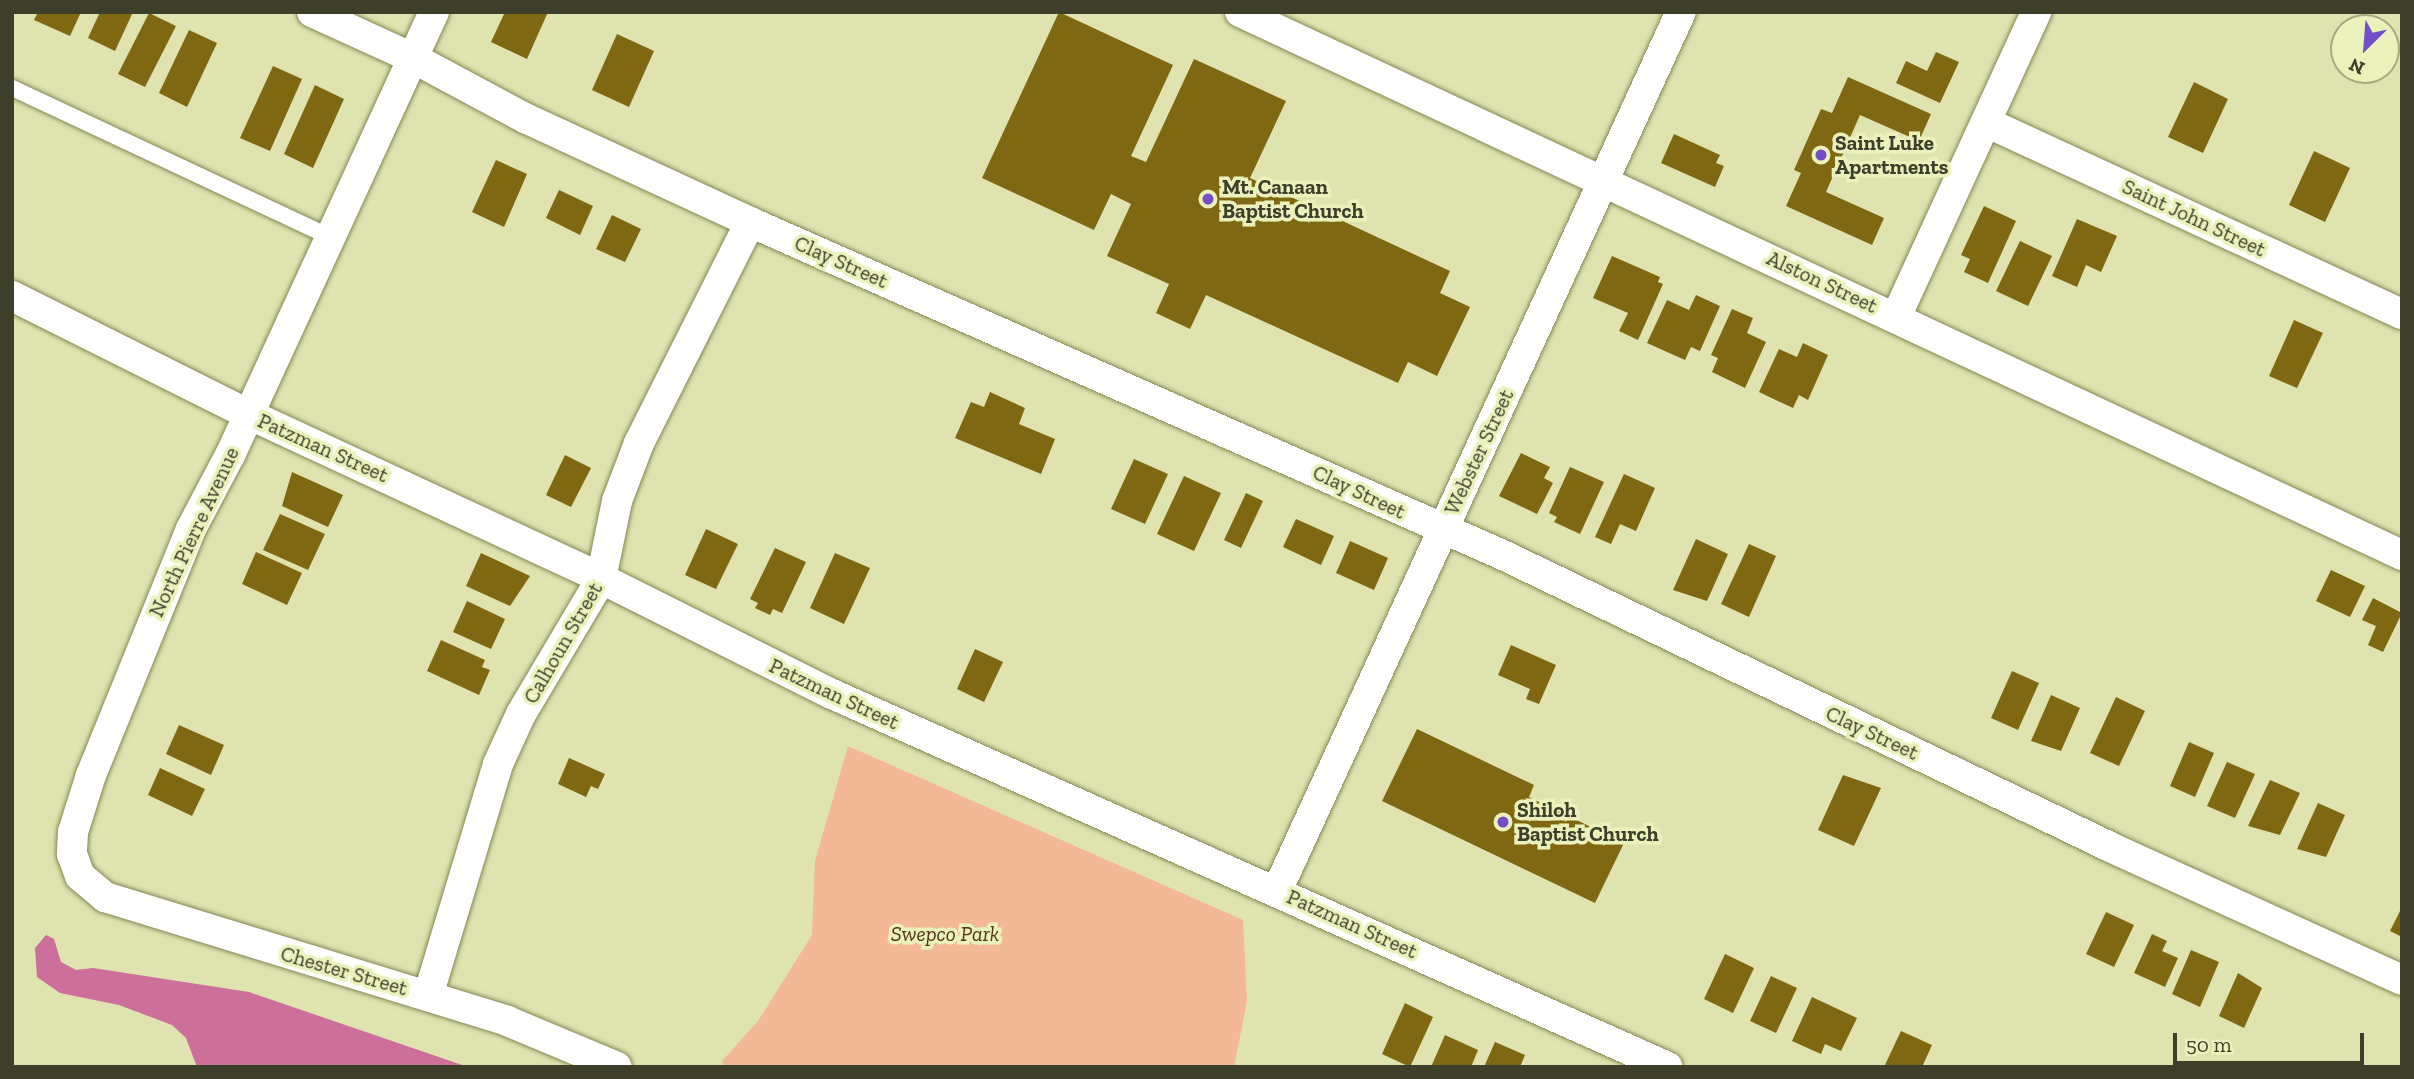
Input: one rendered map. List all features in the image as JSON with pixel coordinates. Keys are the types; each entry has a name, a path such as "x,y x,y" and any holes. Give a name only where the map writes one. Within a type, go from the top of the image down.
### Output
{"street":[{"name":"Clay Street","path":"312,12 413,58 527,119 750,222 1137,391 1442,531 1510,558 2108,846 2402,980"},
{"name":"North Pierre Avenue","path":"77,869 72,854 73,832 91,775 191,529 248,414 434,12"},
{"name":"Alston Street","path":"1240,12 1270,20 1603,184 1896,317 2402,555"},
{"name":"Webster Street","path":"1277,891 1681,12"},
{"path":"1896,317 2036,12"},
{"name":"Saint John Street","path":"1986,122 2402,314"},
{"name":"Calhoun Street","path":"428,996 498,764 521,714 601,579 617,501 639,443 695,340 750,222"},
{"name":"Patzman Street","path":"12,296 248,414 601,579 856,705 1668,1067"},
{"name":"Chester Street","path":"77,869 95,891 128,906 507,1021 617,1067"}],"lane":[{"path":"12,88 330,237"}],"green space":[{"name":"Swepco Park","path":"848,746 1243,920 1247,1001 1234,1067 723,1067 722,1061 758,1021 812,935 815,861"}],"shaded area":[{"path":"46,935 54,939 61,962 76,970 93,968 249,992 468,1067 197,1067 186,1038 172,1025 119,1005 60,993 37,977 35,948"}],"building":[{"path":"38,12 81,12 70,36 34,20"},
{"path":"100,12 133,12 115,51 88,38"},
{"path":"505,12 548,12 527,59 491,42"},
{"name":"Mt. Canaan Baptist Church","path":"1059,12 1173,65 1131,156 1146,162 1194,59 1286,101 1250,178 1450,271 1440,293 1470,307 1437,376 1408,362 1398,383 1206,295 1190,329 1156,313 1169,284 1107,256 1131,204 1111,194 1094,230 982,178"},
{"path":"149,13 176,26 145,87 118,74"},
{"path":"189,30 217,43 187,107 159,93"},
{"path":"617,34 654,51 629,107 592,90"},
{"path":"1936,52 1959,62 1940,103 1896,83 1906,61 1927,71"},
{"path":"273,66 302,79 270,151 240,138"},
{"name":"Saint Luke Apartments","path":"1848,77 1931,114 1919,141 1860,115 1826,192 1884,218 1872,245 1786,206 1801,173 1794,170 1821,109 1832,113"},
{"path":"2194,82 2228,99 2203,153 2168,137"},
{"path":"315,85 344,99 313,168 284,154"},
{"path":"1674,134 1720,155 1716,163 1724,166 1715,187 1661,163"},
{"path":"2314,151 2350,168 2325,222 2289,205"},
{"path":"496,160 527,174 504,227 472,212"},
{"path":"559,190 593,206 580,235 546,218"},
{"path":"1984,206 2016,221 1988,283 1964,272 1970,259 1961,255"},
{"path":"612,215 641,229 625,262 596,249"},
{"path":"2077,219 2117,236 2101,272 2086,265 2077,287 2052,276"},
{"path":"2020,241 2052,256 2028,306 1996,291"},
{"path":"1612,256 1660,277 1658,282 1663,284 1638,340 1619,331 1628,313 1593,298"},
{"path":"1696,295 1720,306 1700,351 1691,347 1685,360 1647,343 1667,300 1689,310"},
{"path":"1732,309 1753,318 1747,333 1766,342 1745,388 1712,372 1718,358 1711,355"},
{"path":"2294,320 2323,333 2297,388 2269,376"},
{"path":"1803,343 1828,355 1808,400 1799,395 1793,408 1759,392 1779,349 1797,357"},
{"path":"990,392 1025,408 1019,424 1055,439 1041,474 955,438 971,402 984,407"},
{"path":"1521,453 1550,467 1544,478 1553,483 1537,514 1499,496"},
{"path":"565,455 591,468 571,507 546,495"},
{"path":"1134,459 1168,474 1145,524 1111,509"},
{"path":"1570,467 1604,482 1580,534 1554,522 1557,517 1549,513"},
{"path":"292,472 343,495 328,527 282,506"},
{"path":"1624,474 1655,488 1636,531 1620,524 1611,544 1595,537"},
{"path":"1184,476 1221,493 1194,551 1157,534"},
{"path":"1246,493 1263,501 1241,548 1224,540"},
{"path":"280,514 325,534 308,570 263,550"},
{"path":"1296,519 1334,536 1321,565 1283,547"},
{"path":"706,529 738,544 716,589 685,575"},
{"path":"1696,539 1728,554 1707,601 1673,590"},
{"path":"1350,541 1388,558 1374,590 1336,573"},
{"path":"1749,544 1776,556 1749,617 1721,604"},
{"path":"775,548 806,562 782,613 773,609 770,615 755,608 758,603 750,599"},
{"path":"256,552 302,573 287,605 242,584"},
{"path":"481,553 530,576 510,606 466,586"},
{"path":"835,553 870,568 844,624 810,608"},
{"path":"2331,570 2365,586 2350,617 2316,601"},
{"path":"2373,598 2402,613 2383,652 2368,645 2376,626 2362,620"},
{"path":"467,601 505,619 491,649 453,632"},
{"path":"441,640 485,660 482,667 490,670 479,695 427,671"},
{"path":"1511,645 1556,665 1539,704 1526,699 1530,689 1498,675"},
{"path":"975,649 1003,662 984,702 957,689"},
{"path":"2012,671 2039,683 2018,730 1991,718"},
{"path":"2051,695 2080,708 2061,751 2031,741"},
{"path":"2116,697 2145,711 2119,766 2090,753"},
{"path":"179,725 224,745 211,775 166,754"},
{"name":"Shiloh Baptist Church","path":"1417,729 1534,785 1529,797 1624,843 1595,903 1382,801"},
{"path":"2189,742 2214,753 2195,797 2170,786"},
{"path":"569,758 605,774 598,789 591,786 586,797 558,784"},
{"path":"2227,762 2255,774 2235,818 2207,806"},
{"path":"160,768 205,789 192,816 148,795"},
{"path":"1843,775 1881,788 1854,846 1818,830"},
{"path":"2270,780 2300,793 2280,835 2248,826"},
{"path":"2318,803 2345,815 2326,857 2297,849"},
{"path":"2402,907 2402,937 2390,931"},
{"path":"2106,912 2134,925 2114,967 2086,954"},
{"path":"2152,934 2167,941 2162,951 2178,958 2165,987 2134,973"},
{"path":"2191,950 2219,962 2200,1007 2172,994"},
{"path":"1725,954 1754,968 1733,1013 1704,999"},
{"path":"2238,973 2262,988 2244,1028 2219,1016"},
{"path":"1771,976 1797,988 1776,1033 1750,1021"},
{"path":"1812,997 1857,1018 1841,1051 1825,1044 1821,1054 1792,1041"},
{"path":"1405,1003 1433,1017 1410,1067 1382,1054"},
{"path":"1901,1031 1932,1045 1922,1067 1884,1067"},
{"path":"1445,1035 1478,1050 1471,1067 1431,1067"},
{"path":"1495,1042 1525,1055 1520,1067 1484,1067"}],"place":[{"name":"Saint Luke Apartments","path":"1821,155"},
{"name":"Mt. Canaan Baptist Church","path":"1208,199"},
{"name":"Shiloh Baptist Church","path":"1503,822"}]}
